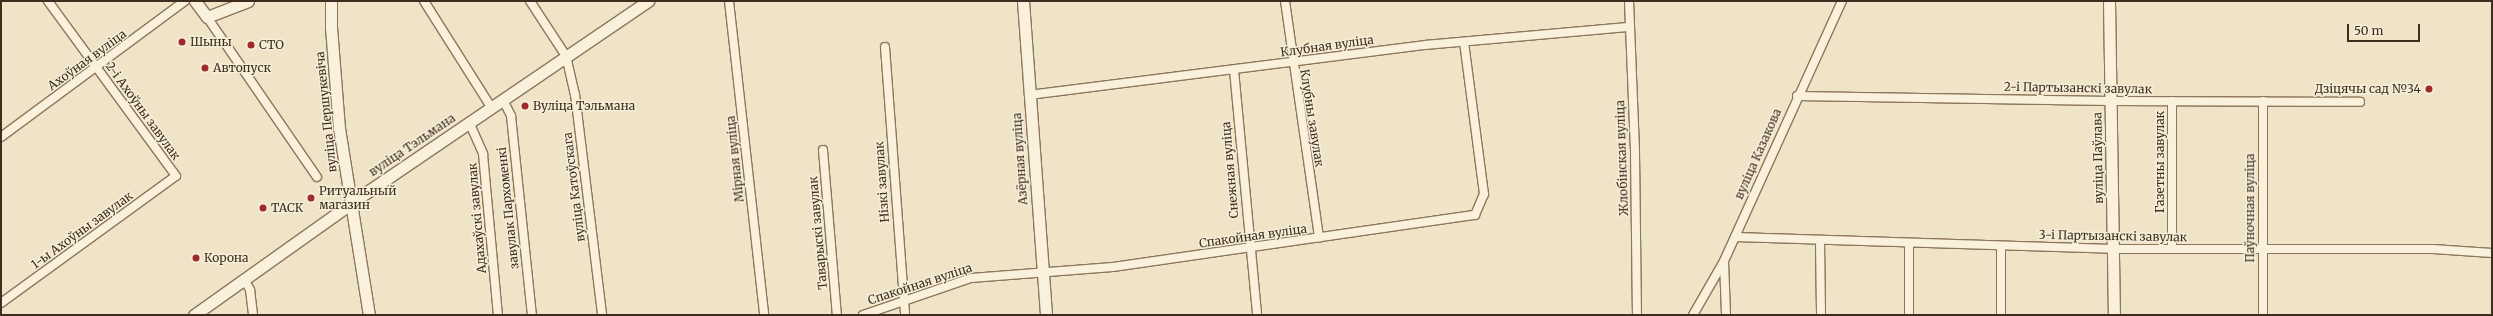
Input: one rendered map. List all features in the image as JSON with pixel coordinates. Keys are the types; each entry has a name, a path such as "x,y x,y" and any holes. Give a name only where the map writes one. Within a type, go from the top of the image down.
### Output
{"main road":[{"path":"195,1 207,17 248,1"},
{"name":"вуліца Першукевіча","path":"331,1 330,27 339,128 369,315"},
{"name":"Азёрная вуліца","path":"1023,1 1041,271 1046,315"},
{"name":"вуліца Паўлава","path":"2109,1 2114,315"},
{"name":"вуліца Тэльмана","path":"194,315 350,203 503,100 642,3"}],"street":[{"name":"2-і Ахоўны завулак","path":"48,1 176,176"},
{"name":"Ахоўная вуліца","path":"1,137 97,68 186,1"},
{"path":"424,1 491,107"},
{"name":"вуліца Катоўскага","path":"530,1 566,56 575,94 602,315"},
{"name":"Мірная вуліца","path":"730,1 764,315"},
{"name":"Клубны завулак","path":"1285,1 1292,64 1318,238"},
{"name":"Жлобінская вуліца","path":"1629,1 1635,153 1637,315"},
{"name":"вуліца Казакова","path":"1693,315 1724,261 1797,96 1842,1"},
{"path":"207,17 317,177"},
{"name":"Клубная вуліца","path":"1029,95 1464,42 1629,27"},
{"name":"Спакойная вуліца","path":"863,315 971,278 1041,271 1113,267 1249,249 1475,215 1484,194 1464,42"},
{"name":"Нізкі завулак","path":"885,47 906,315"},
{"name":"Снежная вуліца","path":"1234,70 1249,249 1257,315"},
{"name":"2-і Партызанскі завулак","path":"1797,96 2110,101 2360,102"},
{"name":"завулак Пархоменкі","path":"503,100 511,116 532,315"},
{"name":"Газетны завулак","path":"2172,101 2172,248"},
{"name":"Паўночная вуліца","path":"2263,101 2263,315"},
{"name":"Адахаўскі завулак","path":"469,122 483,154 498,315"},
{"name":"Таварыскі завулак","path":"823,150 838,315"},
{"name":"1-ы Ахоўны завулак","path":"1,303 176,176"},
{"name":"3-і Партызанскі завулак","path":"1735,237 1909,244 2113,249 2433,249 2492,253"},
{"path":"1820,241 1821,315"},
{"path":"1909,244 1909,315"},
{"path":"2001,246 2001,315"},
{"path":"1724,261 1726,315"},
{"path":"244,279 250,290 253,315"}],"place":[{"name":"Шыны","path":"182,42"},
{"name":"СТО","path":"251,45"},
{"name":"Автопуск","path":"205,68"},
{"name":"Дзіцячы сад №34","path":"2429,89"},
{"name":"Вуліца Тэльмана","path":"525,106"},
{"name":"Ритуальный магазин","path":"311,198"},
{"name":"ТАСК","path":"263,208"},
{"name":"Корона","path":"196,258"}]}
